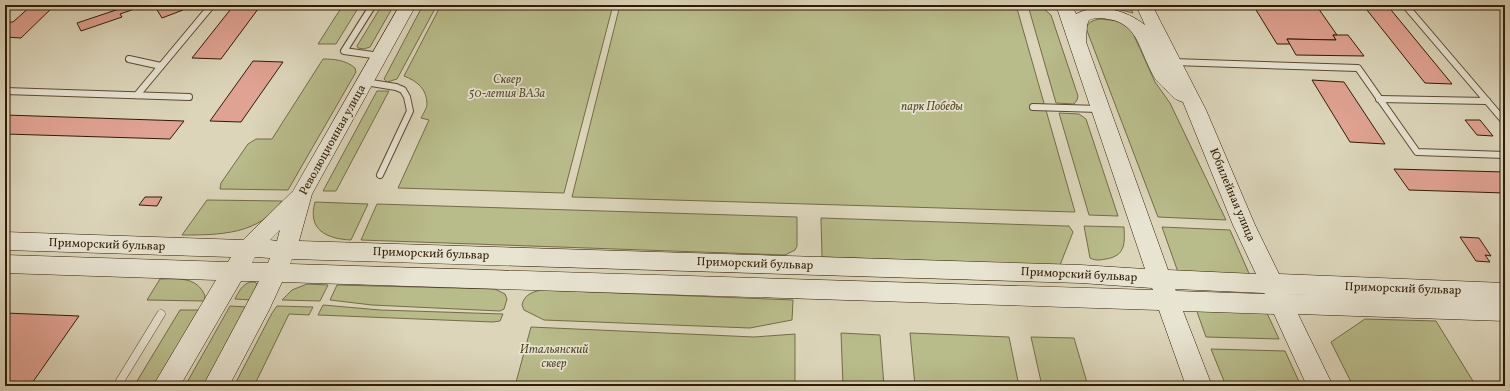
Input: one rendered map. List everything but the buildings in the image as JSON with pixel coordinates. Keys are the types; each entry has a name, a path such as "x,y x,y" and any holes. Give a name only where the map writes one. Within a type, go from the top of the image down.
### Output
{"main road":[{"name":"Революционная улица","path":"216,386 261,303 285,250 302,194 408,5"},
{"path":"1064,5 1163,289 1199,386"},
{"name":"Юбилейная улица","path":"1144,5 1196,110 1244,225 1320,386"},
{"path":"1077,42 1078,25 1082,17 1094,13 1107,13 1131,22 1141,30 1161,74 1196,110"},
{"path":"166,386 214,303 249,248 302,194"},
{"name":"Приморский бульвар","path":"5,241 1081,274 1163,289"},
{"path":"5,264 275,272 1163,289 1277,294 1505,311"},
{"name":"Приморский бульвар","path":"1277,294 1505,293"}],"lane":[{"path":"137,95 212,5"},
{"path":"373,5 344,51 380,56"},
{"path":"1405,5 1505,122"},
{"path":"129,59 161,66"},
{"path":"1173,62 1358,68 1417,152 1505,155"},
{"path":"365,82 396,87 403,90 407,97 410,111 380,175"},
{"path":"5,91 189,96"},
{"path":"1379,98 1487,101"},
{"path":"1033,107 1100,109"},
{"path":"117,386 161,314"}],"green space":[{"path":"343,5 360,5 336,44 318,44"},
{"path":"382,5 394,5 370,47 364,49 358,48 357,46"},
{"path":"423,5 437,5 397,79 387,82 384,79"},
{"name":"Сквер 50-летия ВАЗа","path":"441,5 613,5 564,193 398,188 429,120 421,118 427,104 427,99 423,90 413,80 404,76"},
{"name":"парк Победы","path":"620,5 1016,5 1075,212 572,197"},
{"path":"1078,5 1129,5 1133,13 1106,8 1079,8"},
{"path":"1029,9 1044,9 1051,15 1078,96 1074,104 1056,103"},
{"path":"1101,19 1118,21 1131,29 1155,82 1170,103 1226,220 1158,217 1086,28 1092,21"},
{"path":"323,59 344,62 355,68 356,72 288,190 220,189 221,183 248,144 256,139 272,139"},
{"path":"377,91 389,91 336,191 323,191"},
{"path":"1059,113 1079,114 1086,119 1118,216 1089,215"},
{"path":"207,200 282,201 273,212 262,221 250,227 224,233 182,235"},
{"path":"315,202 368,204 351,240 334,238 321,231 314,220 313,212"},
{"path":"377,204 797,217 797,246 795,250 785,255 361,240"},
{"path":"821,218 1069,226 1073,232 1060,265 822,257"},
{"path":"1084,226 1124,227 1124,244 1120,252 1117,255 1106,259 1096,260 1090,258"},
{"path":"1162,227 1230,230 1251,278 1179,275"},
{"path":"160,279 180,279 192,282 202,290 205,296 204,301 147,300"},
{"path":"250,282 255,282 257,284 251,300 235,299 239,291"},
{"path":"307,284 328,285 320,301 282,300 292,290"},
{"path":"337,285 495,289 505,294 507,299 504,309 500,311 372,305 330,300"},
{"path":"541,290 793,300 792,320 750,328 544,320 524,310 522,305 529,294"},
{"path":"323,305 380,310 503,314 500,321 493,322 318,315"},
{"path":"230,306 247,307 204,386 185,386"},
{"path":"277,306 313,307 309,315 289,314 254,386 234,386 272,313"},
{"path":"1196,309 1266,311 1279,339 1206,337"},
{"path":"180,310 199,310 155,386 134,386"},
{"path":"1365,319 1436,321 1476,386 1353,386 1331,342"},
{"name":"Итальянский сквер","path":"531,327 754,337 795,334 795,386 515,386"},
{"path":"841,333 880,335 884,386 843,386"},
{"path":"910,333 1009,337 1019,386 915,386"},
{"path":"1031,337 1074,338 1088,386 1042,386"},
{"path":"1211,349 1285,351 1301,386 1226,386"}]}
